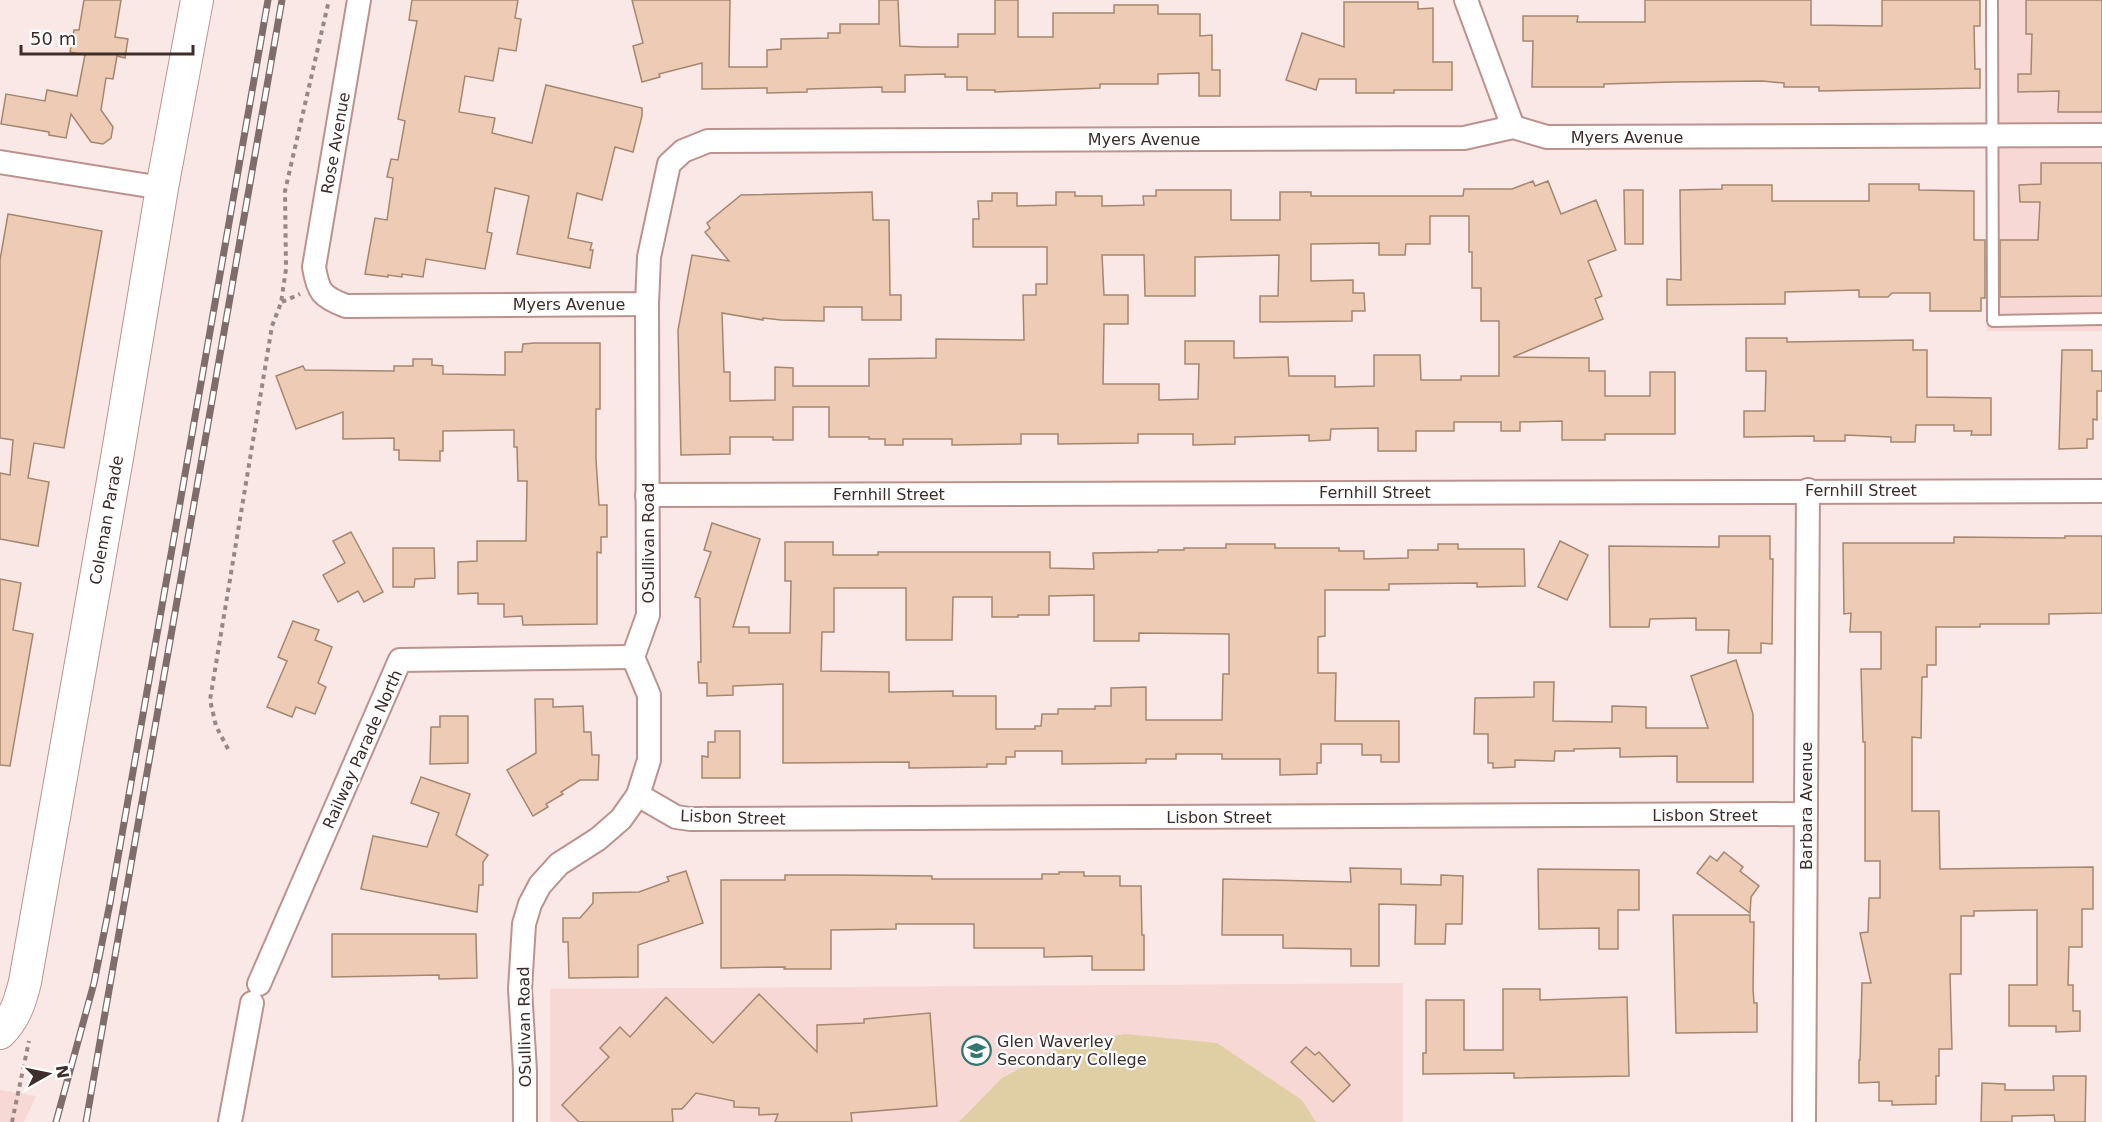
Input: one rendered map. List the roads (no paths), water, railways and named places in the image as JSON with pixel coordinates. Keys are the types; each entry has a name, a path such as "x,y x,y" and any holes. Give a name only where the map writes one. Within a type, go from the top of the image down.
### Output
{"street":[{"name":"Coleman Parade","path":"0,1033 10,1023 19,1006 25,982 162,188 197,0"},
{"name":"Rose Avenue","path":"317,286 314,267 359,0"},
{"path":"1466,0 1513,127"},
{"name":"Myers Avenue","path":"317,286 328,300 346,306 647,304 648,257 669,164 683,151 708,141 1464,138 1513,127 1547,137 2102,135"},
{"path":"0,162 162,188"},
{"name":"OSullivan Road","path":"525,1122 525,1071 521,1036 520,989 524,924 530,904 540,885 559,864 598,839 621,819 638,795 649,760 649,695 633,657 648,615 647,304"},
{"name":"Barbara Avenue","path":"1804,1122 1808,490"},
{"name":"Fernhill Street","path":"647,495 2102,490"},
{"name":"Railway Parade North","path":"230,1122 256,994 400,660 633,657"},
{"name":"Lisbon Street","path":"638,795 676,817 690,819 1806,814"}],"lane":[{"path":"1992,0 1993,321 2102,319"}],"railway":[{"path":"56,1122 94,983 110,903 268,0"},
{"path":"86,1122 282,0"}],"place":[{"name":"Glen Waverley Secondary College","path":"976,1050"}]}
